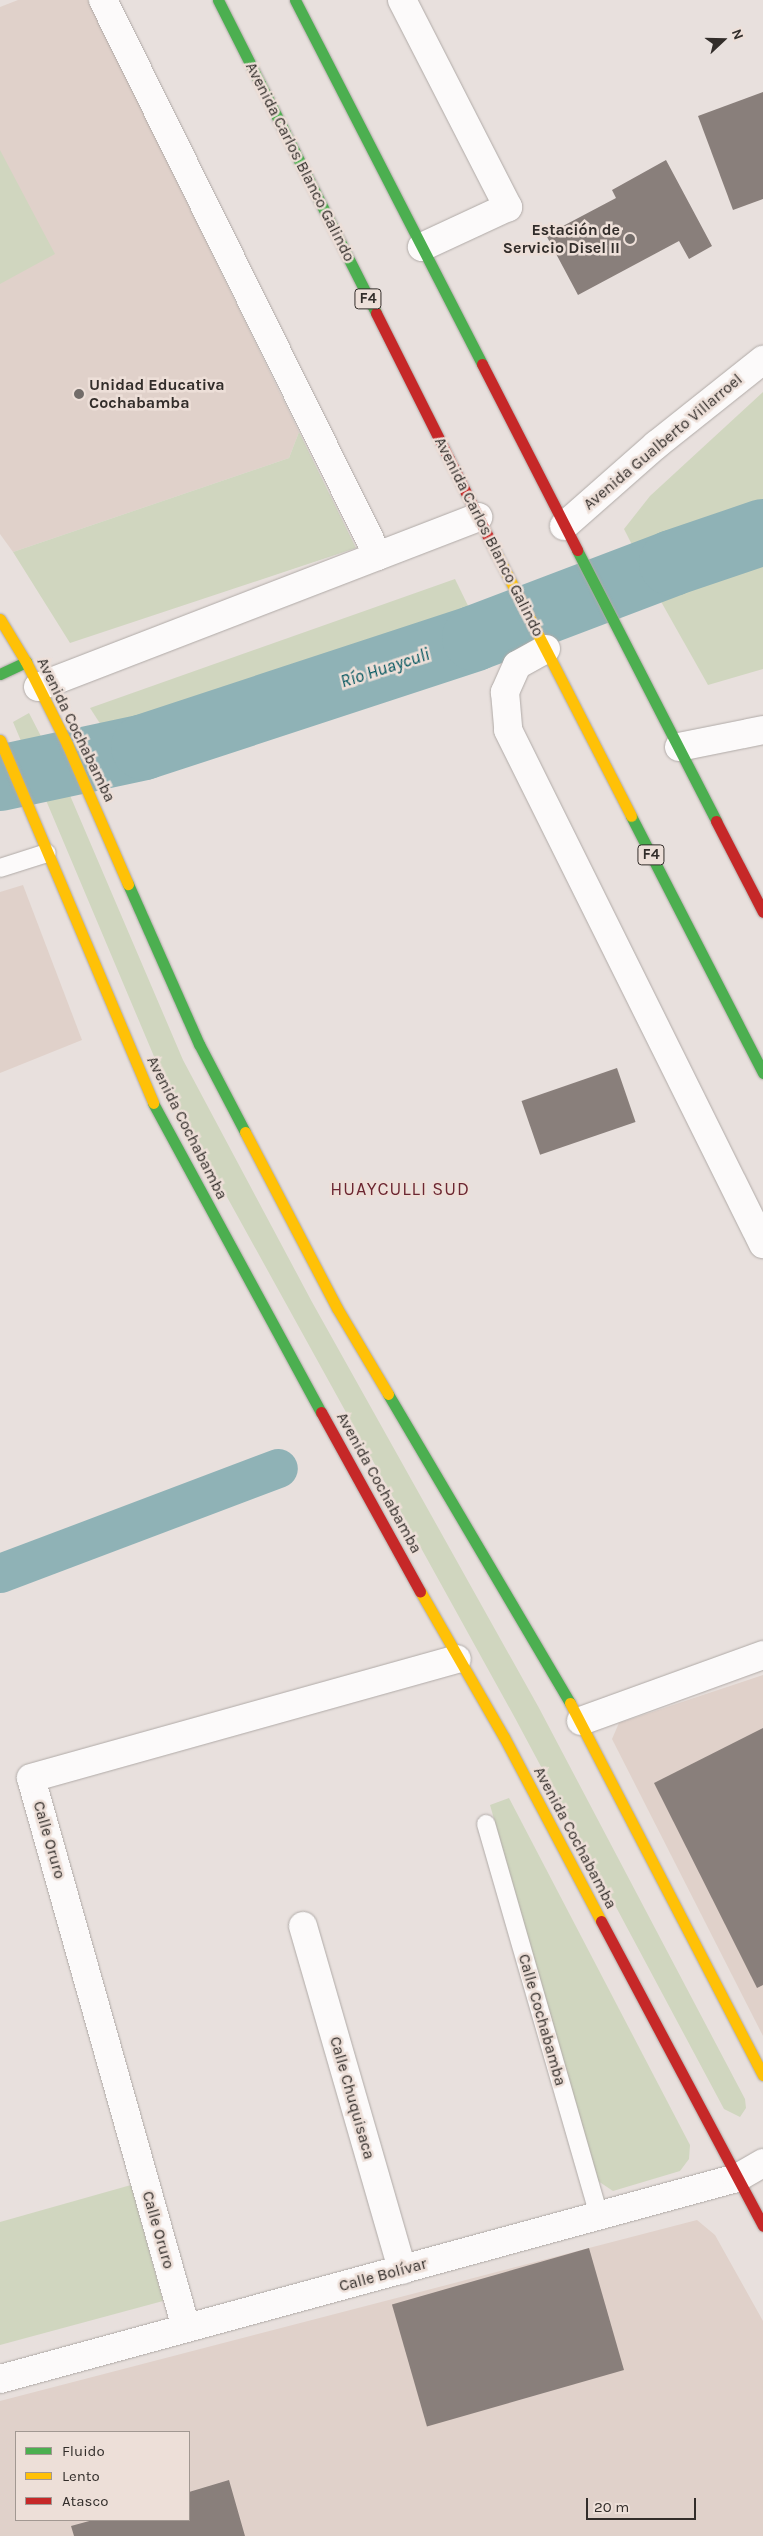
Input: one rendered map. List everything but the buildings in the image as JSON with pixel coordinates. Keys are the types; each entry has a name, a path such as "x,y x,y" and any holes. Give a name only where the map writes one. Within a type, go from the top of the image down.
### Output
{"main road":[{"name":"Avenida Carlos Blanco Galindo","path":"218,0 519,598 763,1073"},
{"path":"295,0 604,606 679,747 763,912"},
{"name":"Avenida Cochabamba","path":"0,619 26,662 67,744 200,1044 337,1308 581,1721 763,2075"},
{"path":"0,674 26,662"},
{"name":"Avenida Cochabamba","path":"0,740 22,797 147,1092 268,1317 457,1659 504,1738 763,2226"}],"street":[{"path":"103,0 378,556"},
{"path":"402,0 508,207 422,248"},
{"name":"Avenida Gualberto Villarroel","path":"564,526 656,445 763,360"},
{"path":"38,687 478,517"},
{"path":"543,643 517,665 505,692 508,730 763,1244"},
{"path":"679,747 763,730"},
{"path":"581,1721 763,1655"},
{"name":"Calle Oruro","path":"186,2328 31,1778 457,1659"},
{"name":"Calle Chuquisaca","path":"303,1926 402,2270"},
{"name":"Calle Bolívar","path":"0,2379 737,2178 763,2163"}],"lane":[{"path":"0,868 47,853"},
{"name":"Calle Cochabamba","path":"486,1824 599,2216"}],"shaded area":[{"path":"18,0 88,0 299,432 289,458 13,552 0,534 0,7"},
{"path":"23,885 82,1040 0,1073 0,892"},
{"path":"763,1675 763,2036 612,1739 619,1723"},
{"path":"697,2220 715,2235 763,2321 763,2536 0,2536 0,2401"}],"green space":[{"path":"0,150 55,254 0,284"},
{"path":"763,392 763,669 708,685 659,598 624,529 650,496"},
{"path":"299,432 356,548 70,643 13,552 289,458"},
{"path":"455,579 496,663 132,773 90,708"},
{"path":"29,713 63,779 183,1060 312,1302 539,1708 745,2099 746,2108 740,2117 724,2109 515,1718 169,1092 13,722"},
{"path":"509,1798 690,2145 689,2159 680,2171 613,2191 598,2181 490,1805"},
{"path":"131,2185 163,2301 0,2345 0,2222"}],"waterway":[{"name":"Río Huayculi","path":"0,778 144,747 475,638 672,563 763,532"},
{"path":"0,1573 278,1468"}],"traffic: fast":[{"path":"218,0 376,313"},
{"path":"295,0 482,364"},
{"path":"577,550 716,821"},
{"path":"0,674 26,662"},
{"path":"631,816 763,1073"},
{"path":"128,884 199,1044 245,1132"},
{"path":"153,1103 321,1412"},
{"path":"388,1394 570,1703"}],"traffic: slow":[{"path":"494,549 631,816"},
{"path":"0,619 26,662 67,744 128,884"},
{"path":"0,740 153,1103"},
{"path":"245,1132 337,1308 388,1394"},
{"path":"420,1591 504,1737 601,1921"},
{"path":"570,1703 763,2075"}],"traffic: jam":[{"path":"376,313 494,549"},
{"path":"482,364 577,550"},
{"path":"716,821 763,912"},
{"path":"321,1412 420,1591"},
{"path":"601,1921 763,2226"}],"place":[{"name":"Estación de Servicio Disel II","path":"630,239"},
{"name":"Unidad Educativa Cochabamba","path":"79,394"}],"district":[{"name":"HUAYCULLI SUD","path":"400,1189"}]}
